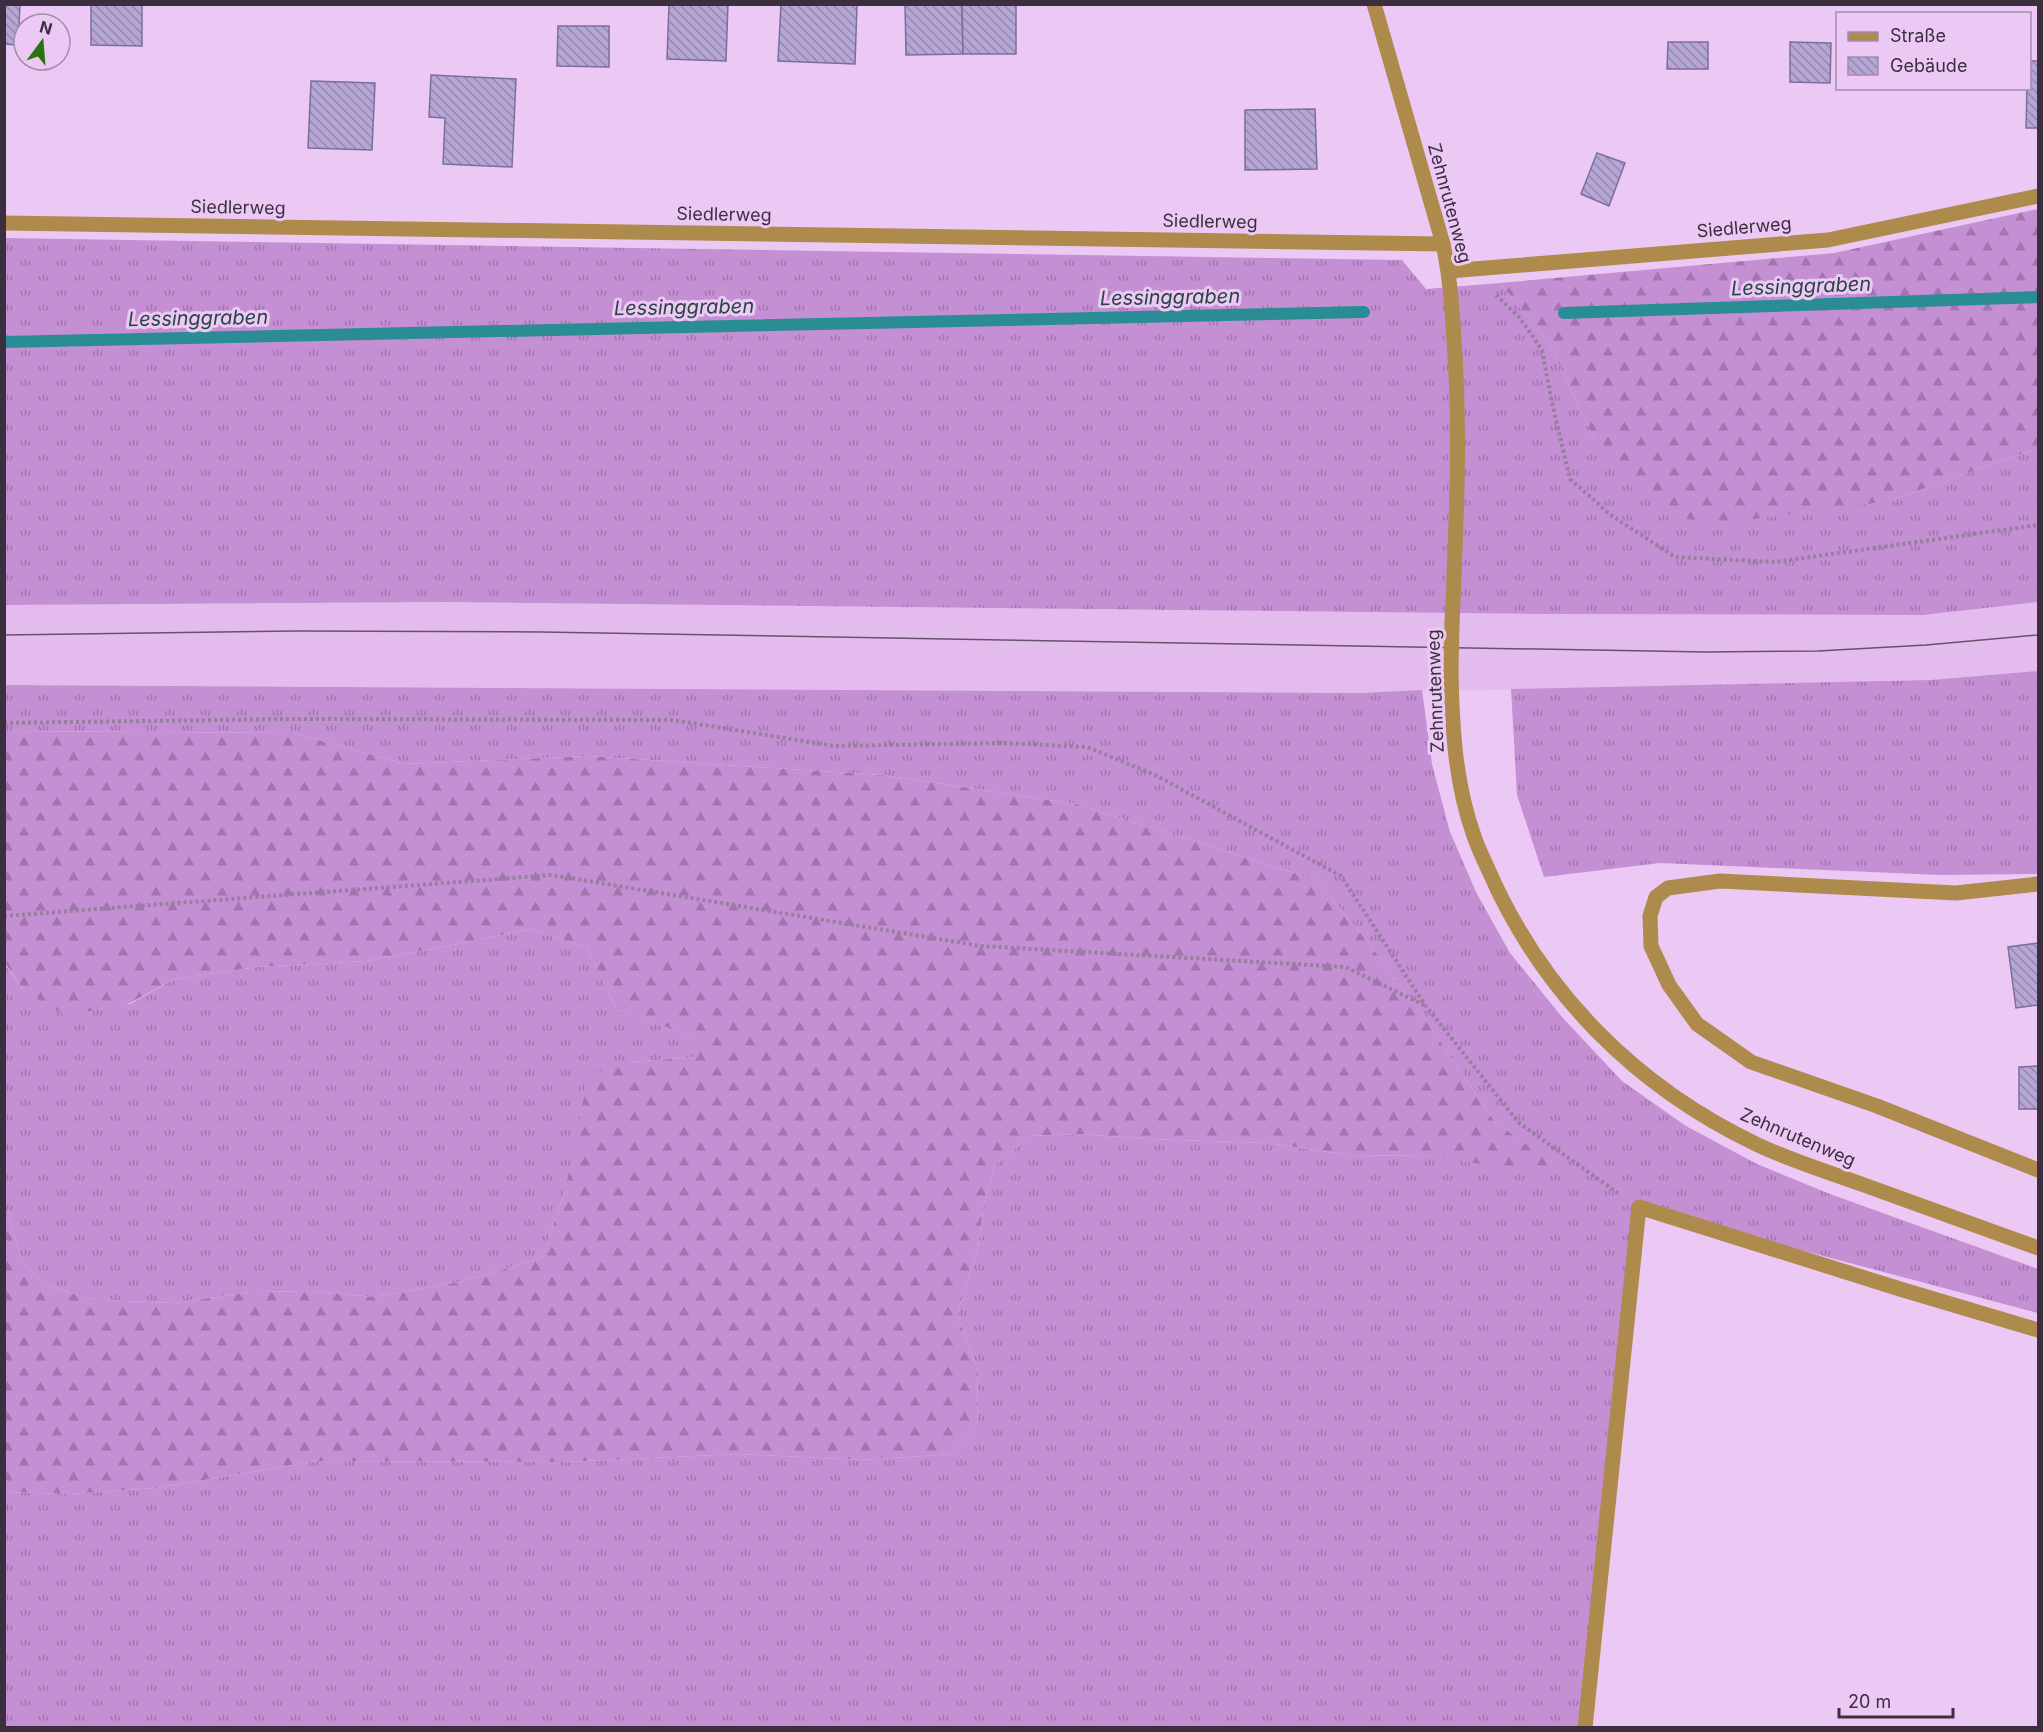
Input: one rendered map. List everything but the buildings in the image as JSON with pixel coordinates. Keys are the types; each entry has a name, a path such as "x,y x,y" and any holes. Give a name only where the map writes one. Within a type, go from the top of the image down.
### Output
{"street":[{"name":"Zehnrutenweg","path":"1374,4 1449,271 1456,363 1459,475 1452,623 1452,720 1457,769 1474,836 1501,899 1534,957 1586,1021 1637,1069 1684,1103 1758,1145 2038,1248"},
{"name":"Siedlerweg","path":"1449,271 1828,240 2038,196"},
{"name":"Siedlerweg","path":"4,223 1443,244"},
{"path":"2038,884 1956,893 1720,881 1668,888 1656,897 1650,916 1650,926 1651,946 1669,985 1698,1024 1751,1062 1877,1106 2038,1170"},
{"path":"1586,1728 1639,1207 2038,1330"}],"path":[{"path":"1449,271 1488,287 1520,318 1542,350 1570,479 1612,516 1675,557 1775,562 2038,525"},
{"path":"4,723 291,719 672,720 834,746 1004,743 1087,747 1155,775 1341,876 1425,1005 1519,1123 1639,1207"},
{"path":"4,916 552,875 981,946 1345,967 1425,1005"}],"shaded area":[{"path":"447,602 1545,614 1923,615 2038,602 2038,671 1930,680 1361,693 5,685 4,605"}],"green space":[{"path":"2038,209 2038,448 1889,501 1723,523 1677,518 1631,487 1594,439 1550,345 1500,283 1834,253"},
{"path":"5,238 1402,260 1426,289 1500,283 1550,345 1594,439 1889,501 2038,448 2038,602 1923,615 1545,614 447,602 5,605"},
{"path":"2038,671 2038,874 1939,875 1660,863 1544,877 1517,795 1511,689 1930,680"},
{"path":"5,685 1361,693 1422,690 1432,764 1450,832 1477,894 1510,953 1562,1017 1622,1081 1686,1126 1757,1164 1830,1194 2038,1269 2038,1313 1639,1207 1588,1727 5,1728 5,1492 70,1494 156,1488 317,1461 562,1462 740,1454 861,1460 952,1454 977,1427 978,1371 957,1314 978,1247 984,1203 995,1165 1030,1136 1078,1134 1269,1143 1348,1155 1428,1156 1559,1168 1495,1122 1429,1025 1368,942 1316,880 1077,804 883,775 586,756 405,764 293,733 5,731"},
{"path":"5,731 293,733 405,764 586,756 883,775 1077,804 1316,880 1368,942 1429,1025 1495,1122 1560,1168 1535,1172 1428,1156 1348,1155 1269,1143 1078,1134 1030,1136 995,1165 984,1203 978,1247 957,1314 978,1371 977,1427 952,1454 861,1460 740,1454 562,1462 317,1461 156,1488 70,1494 5,1492 5,1200 21,1261 49,1287 97,1300 175,1303 250,1292 313,1291 374,1297 459,1282 542,1258 565,1191 588,1076 629,1062 695,1057 698,1039 616,1008 587,948 530,929 366,961 258,967 174,979 130,1003 66,1016 23,990 5,963"},
{"path":"530,929 587,948 616,1008 699,1039 696,1057 629,1062 565,1191 542,1258 459,1282 374,1297 313,1291 250,1292 175,1303 97,1300 49,1287 21,1261 5,1200 4,963 23,990 130,1004 174,979 258,967 366,961"}],"waterway":[{"name":"Lessinggraben","path":"1564,313 2038,297"},
{"name":"Lessinggraben","path":"4,342 1364,312"}],"tram line":[{"path":"4,635 296,631 542,632 1706,652 1818,651 1926,645 2038,635"}]}
